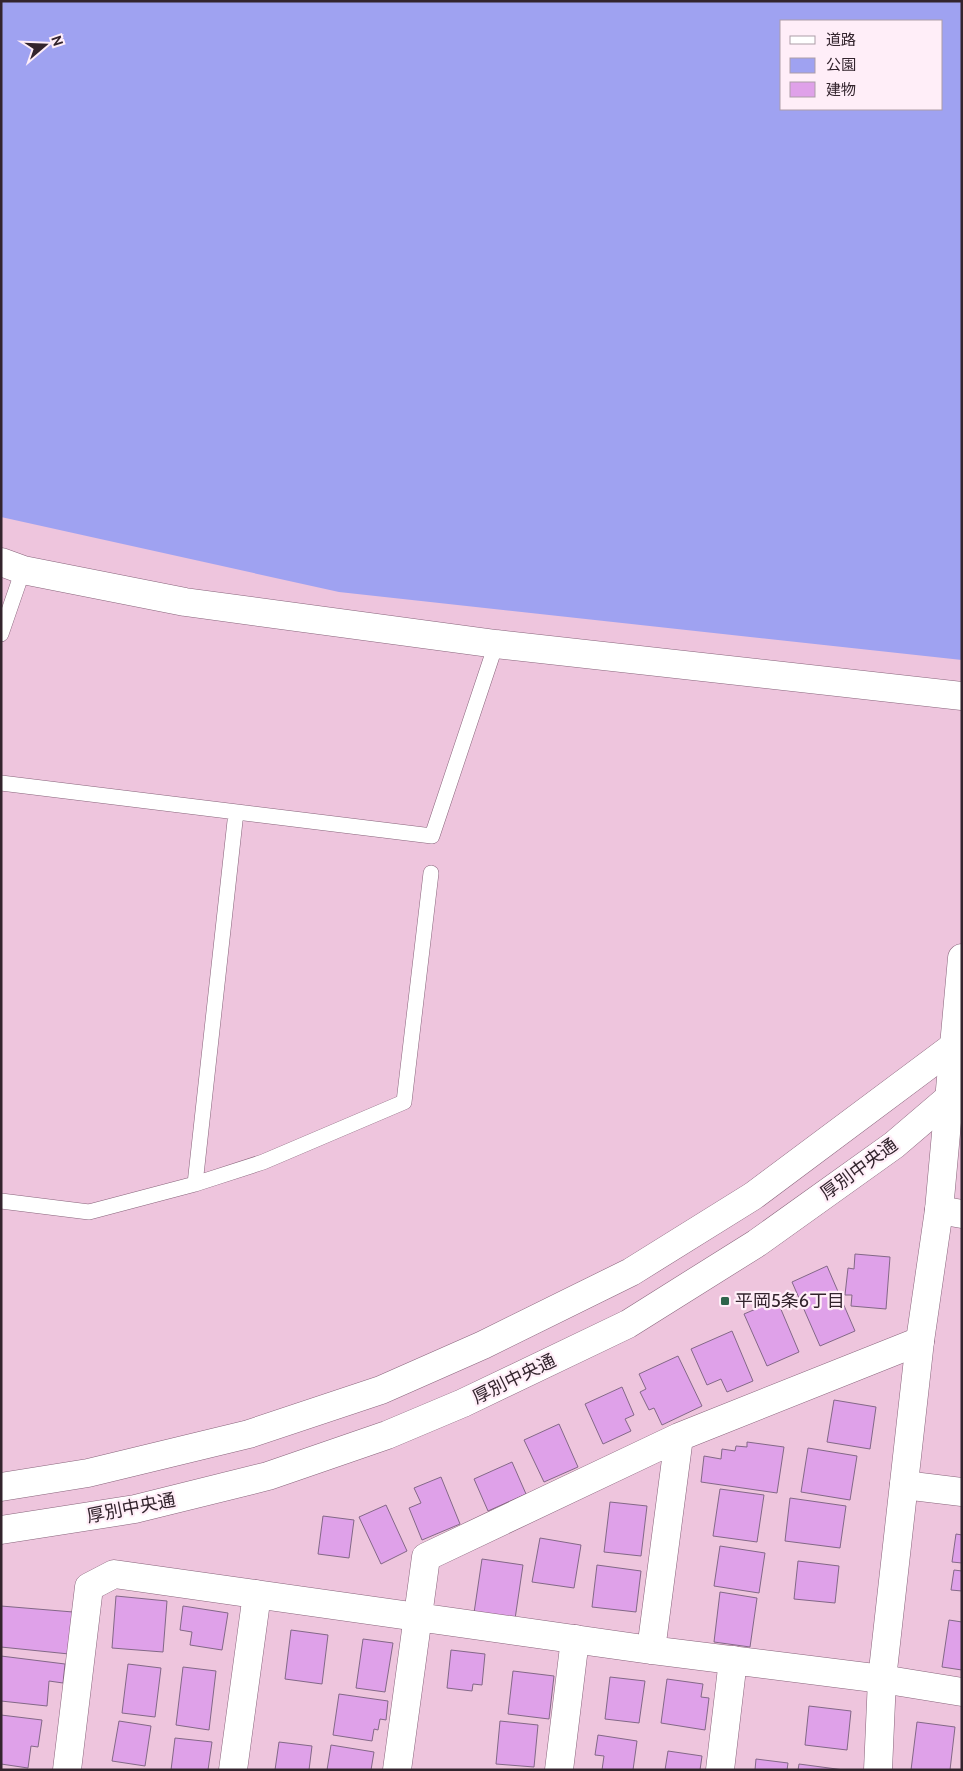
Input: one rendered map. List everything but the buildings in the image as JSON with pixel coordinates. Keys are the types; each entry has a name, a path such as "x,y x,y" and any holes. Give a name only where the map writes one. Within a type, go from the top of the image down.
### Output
{"street":[{"path":"12,566 185,602 496,644 962,696"},
{"path":"878,1770 882,1679 920,1342 950,1212 962,958"},
{"path":"1,1487 88,1473 249,1434 381,1390 483,1346 631,1272 753,1196 957,1044"},
{"name":"厚別中央通","path":"1,1530 135,1510 268,1476 387,1435 463,1403 628,1324 758,1243 894,1145 955,1092"},
{"path":"397,1770 416,1617 426,1556 680,1436 920,1342"},
{"path":"652,1650 680,1436"},
{"path":"904,1485 962,1492"},
{"path":"67,1770 89,1587 114,1574 652,1650 882,1679 962,1692"},
{"path":"233,1770 258,1594"},
{"path":"559,1770 575,1639"},
{"path":"720,1770 733,1660"}],"lane":[{"path":"1,634 12,566"},
{"path":"1,783 432,836 496,644"},
{"path":"195,1184 236,812"},
{"path":"1,1201 89,1212 195,1184 263,1162 404,1102 431,873"}],"green space":[{"path":"1,1 962,1 962,660 339,592 1,517"}],"place":[{"name":"平岡5条6丁目","path":"725,1301"}]}
